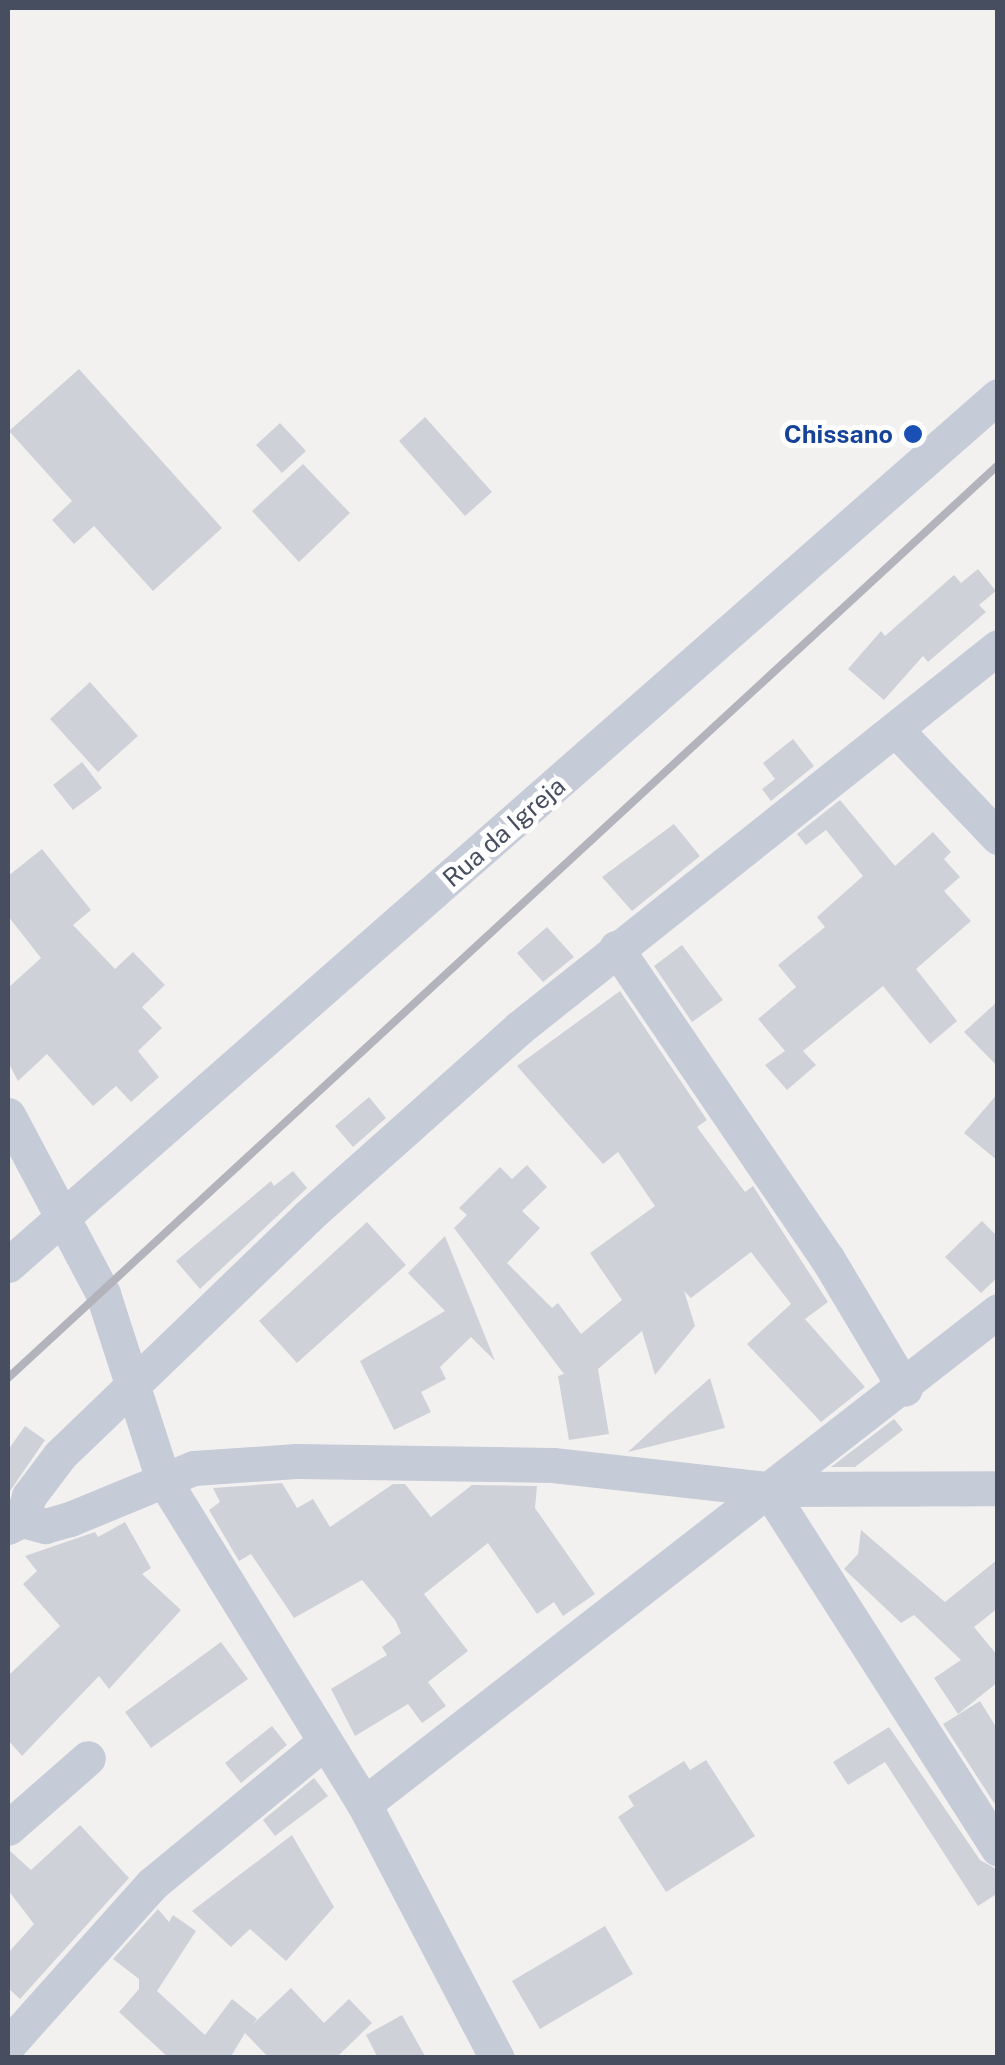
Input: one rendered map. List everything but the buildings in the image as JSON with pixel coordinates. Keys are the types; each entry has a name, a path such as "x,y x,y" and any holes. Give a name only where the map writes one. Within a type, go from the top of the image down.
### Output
{"street":[{"name":"Rua da Igreja","path":"8,1265 998,396"},
{"path":"998,647 616,948 307,1217 60,1455 29,1496 15,1524 45,1526 70,1520 162,1477 296,1460 553,1465 768,1489 998,1488"},
{"path":"896,730 998,837"},
{"path":"616,948 827,1258 905,1389"},
{"path":"8,1116 64,1215 102,1294 162,1477 364,1804 497,2058"},
{"path":"364,1804 768,1489 905,1389 998,1312"},
{"path":"768,1489 998,1849"},
{"path":"8,2044 152,1884 324,1742"},
{"path":"8,1828 88,1758"}],"railway":[{"path":"8,1378 998,465"}],"place":[{"name":"Chissano","path":"913,434"}]}
